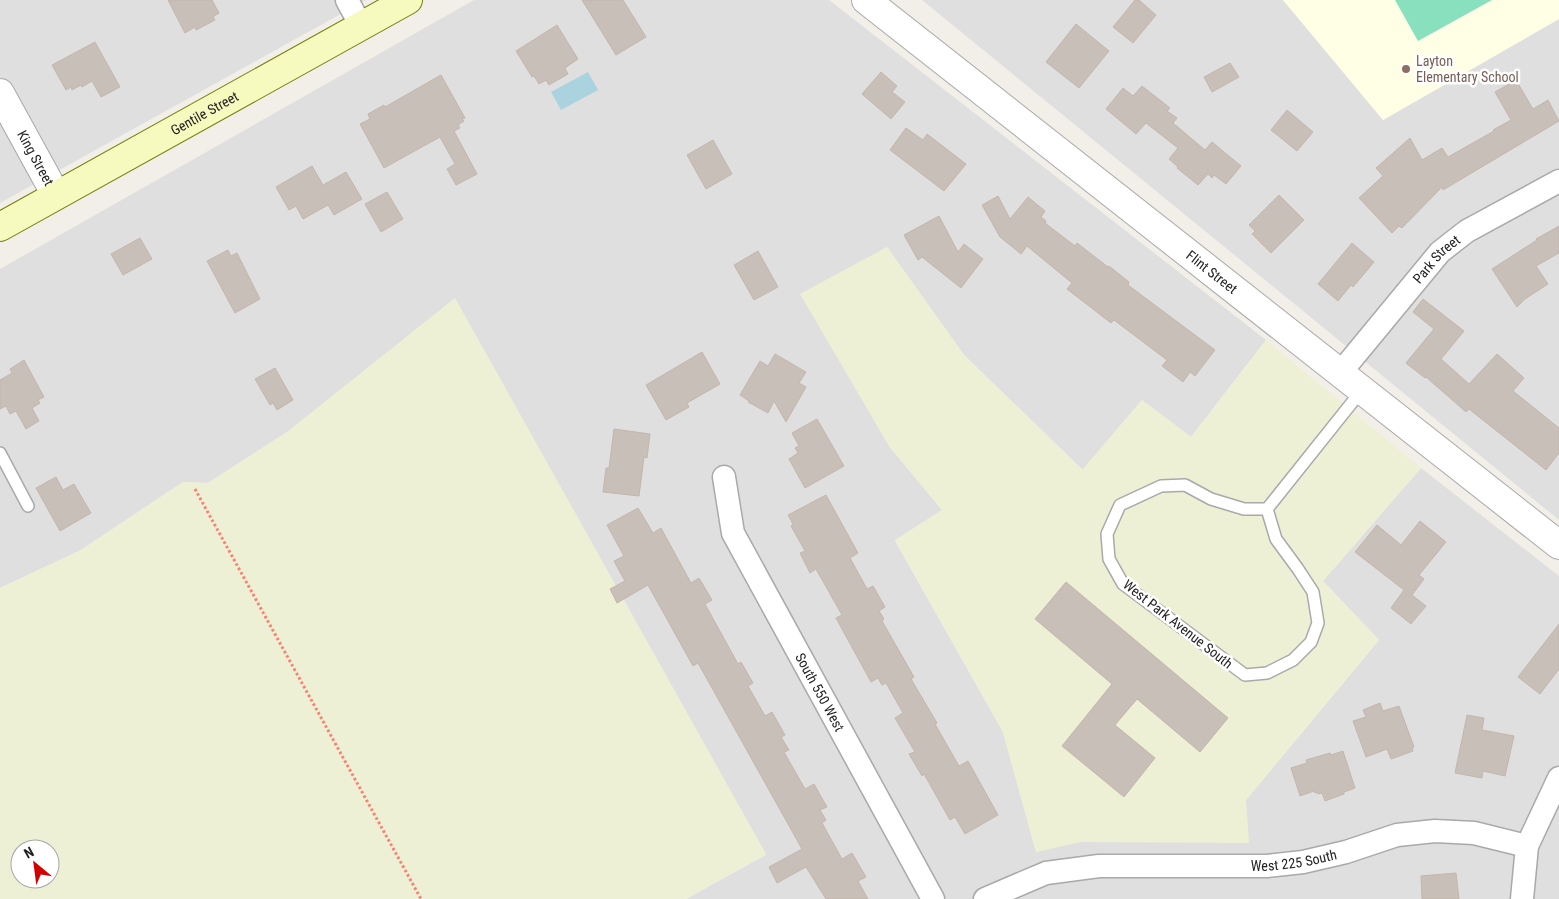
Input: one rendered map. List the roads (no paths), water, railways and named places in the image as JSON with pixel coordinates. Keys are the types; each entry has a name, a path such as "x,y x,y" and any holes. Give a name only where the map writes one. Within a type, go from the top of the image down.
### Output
{"main road":[{"name":"Gentile Street","path":"0,226 408,0"}],"street":[{"path":"347,0 361,26"},
{"name":"Flint Street","path":"866,0 1362,390 1557,539"},
{"name":"King Street","path":"0,93 56,195"},
{"name":"Park Street","path":"1341,372 1440,252 1467,232 1559,181"},
{"name":"South 550 West","path":"724,478 733,532 933,899"},
{"path":"1522,899 1527,846 1559,778"},
{"name":"West 225 South","path":"985,899 1046,873 1099,866 1268,866 1303,862 1346,852 1397,835 1435,831 1474,833 1527,846"}],"lane":[{"path":"1267,509 1362,390"},
{"path":"0,453 28,506"},
{"name":"West Park Avenue South","path":"1185,485 1211,499 1244,509 1267,509 1276,539 1298,568 1312,592 1318,623 1311,642 1293,660 1267,674 1245,675 1123,584 1109,559 1108,534 1120,506 1160,486 1185,485"}],"water":[{"path":"588,72 598,90 561,110 551,92"}],"place":[{"name":"Layton Elementary School","path":"1406,69"}]}
